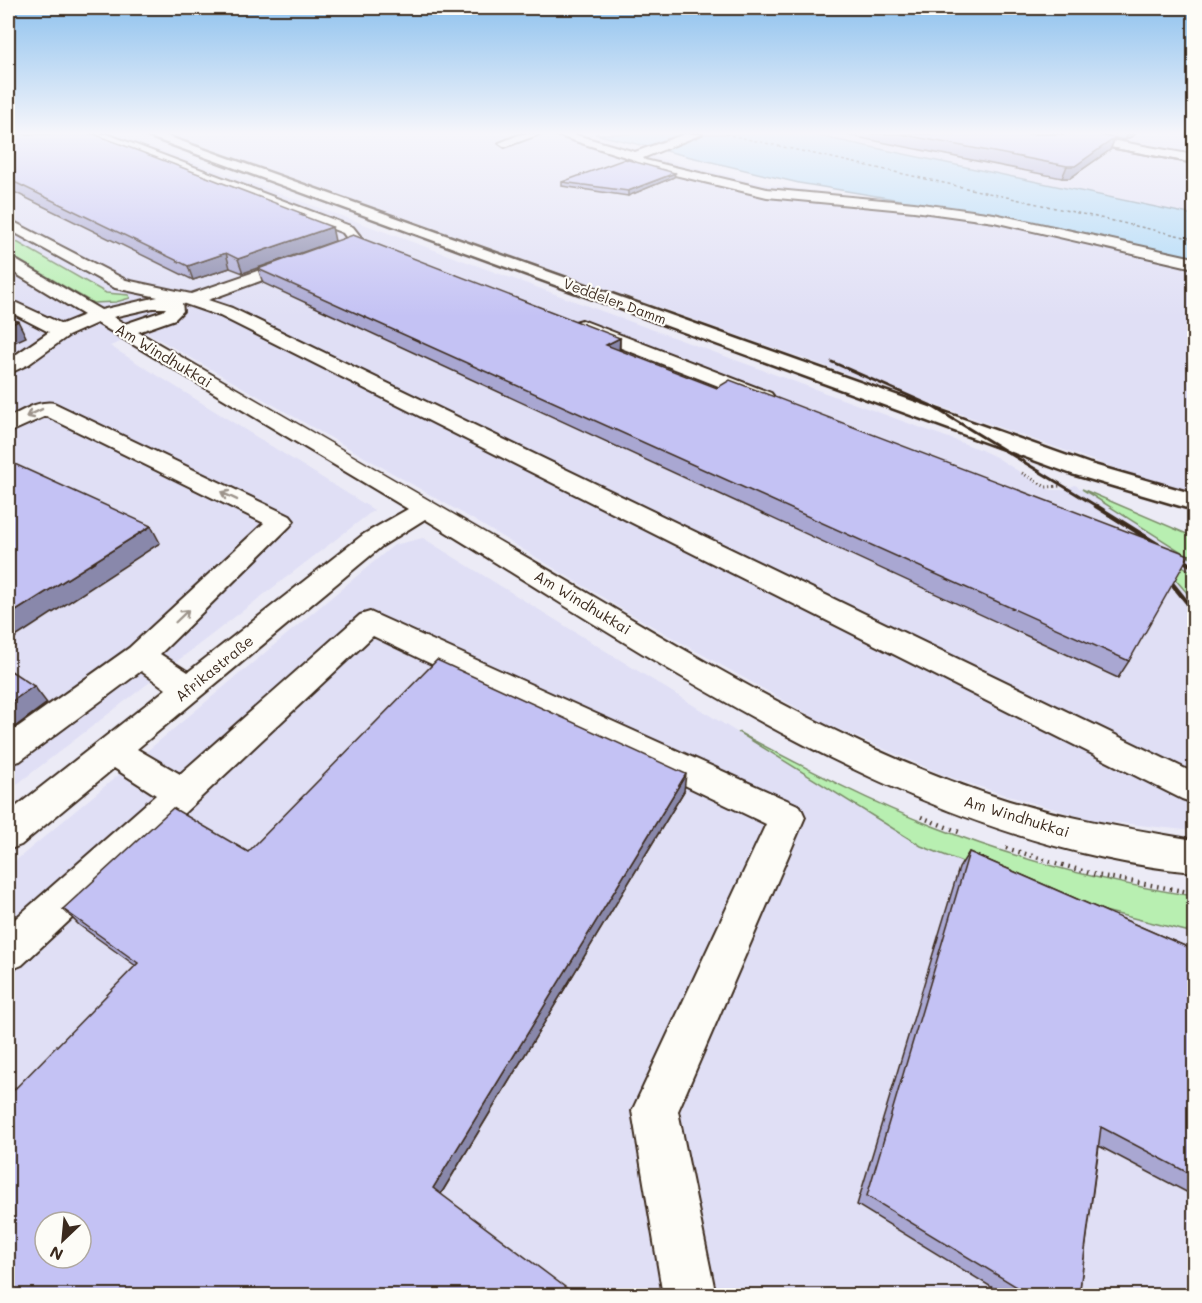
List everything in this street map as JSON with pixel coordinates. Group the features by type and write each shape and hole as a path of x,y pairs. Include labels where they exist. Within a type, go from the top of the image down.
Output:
{"main road":[{"name":"Veddeler Damm","path":"317,195 1081,469 1194,502"},
{"name":"Veddeler Damm","path":"1081,469 1157,508 1194,523"}],"street":[{"path":"256,195 348,230 356,241"},
{"path":"787,195 914,207 994,218 1194,263"},
{"path":"8,223 121,284 237,317 1194,789"},
{"path":"334,249 356,241 379,247"},
{"path":"8,368 62,331 100,317 146,302 183,300 312,257"},
{"name":"Am Windhukkai","path":"8,262 740,695 797,726 951,795 1017,818 1090,838 1194,856"},
{"path":"123,331 169,315 183,300"},
{"path":"8,304 62,331"},
{"path":"569,321 781,404"},
{"path":"8,426 46,408 281,521 140,656 8,751"},
{"name":"Afrikastraße","path":"8,834 373,540 425,508"},
{"path":"8,951 370,622 787,817 655,1111 690,1296"},
{"path":"140,656 189,688"},
{"path":"112,750 182,793"}],"shaded area":[{"path":"8,195 283,195 979,449 1051,490 1063,490 1075,485 1194,560 1194,574 1138,536 1194,603 1194,831 1093,820 946,776 822,722 620,608 469,517 146,332 110,346 374,510 8,791"},
{"path":"340,195 841,195 870,199 884,198 1051,226 1194,259 1194,496"},
{"path":"1098,195 1194,195 1194,215"},
{"path":"423,538 921,846 1060,900 1194,933 1194,1295 8,1296 8,867 394,545"}],"green space":[{"path":"8,237 106,293 129,295 130,298 116,302 93,303 8,254"},
{"path":"1082,489 1194,537 1194,560"},
{"path":"1135,533 1194,574 1194,603 1188,594"},
{"path":"738,732 860,794 910,817 967,839 1063,869 1194,896 1194,933 1060,900 921,846"}],"water":[{"path":"869,195 1098,195 1194,215 1194,258 1055,226"}],"building":[{"path":"41,195 254,195 332,227 238,259 226,253 188,266"},
{"path":"353,235 620,338 606,345 717,388 730,380 1189,555 1129,661 258,269"},
{"path":"8,318 18,321 8,326"},
{"path":"8,461 151,526 8,616"},
{"path":"437,660 686,774 433,1188 577,1296 8,1296 8,1096 138,963 63,909 173,808 248,852"},
{"path":"8,669 34,686 8,704"},
{"path":"969,852 1194,950 1194,1176 1101,1127 1079,1296 1032,1296 867,1196"}],"ferry route":[{"path":"997,195 1194,239"}],"railway":[{"path":"832,362 930,405 1098,507"},
{"path":"1096,506 1194,567"},
{"path":"1162,571 1194,611"}]}
